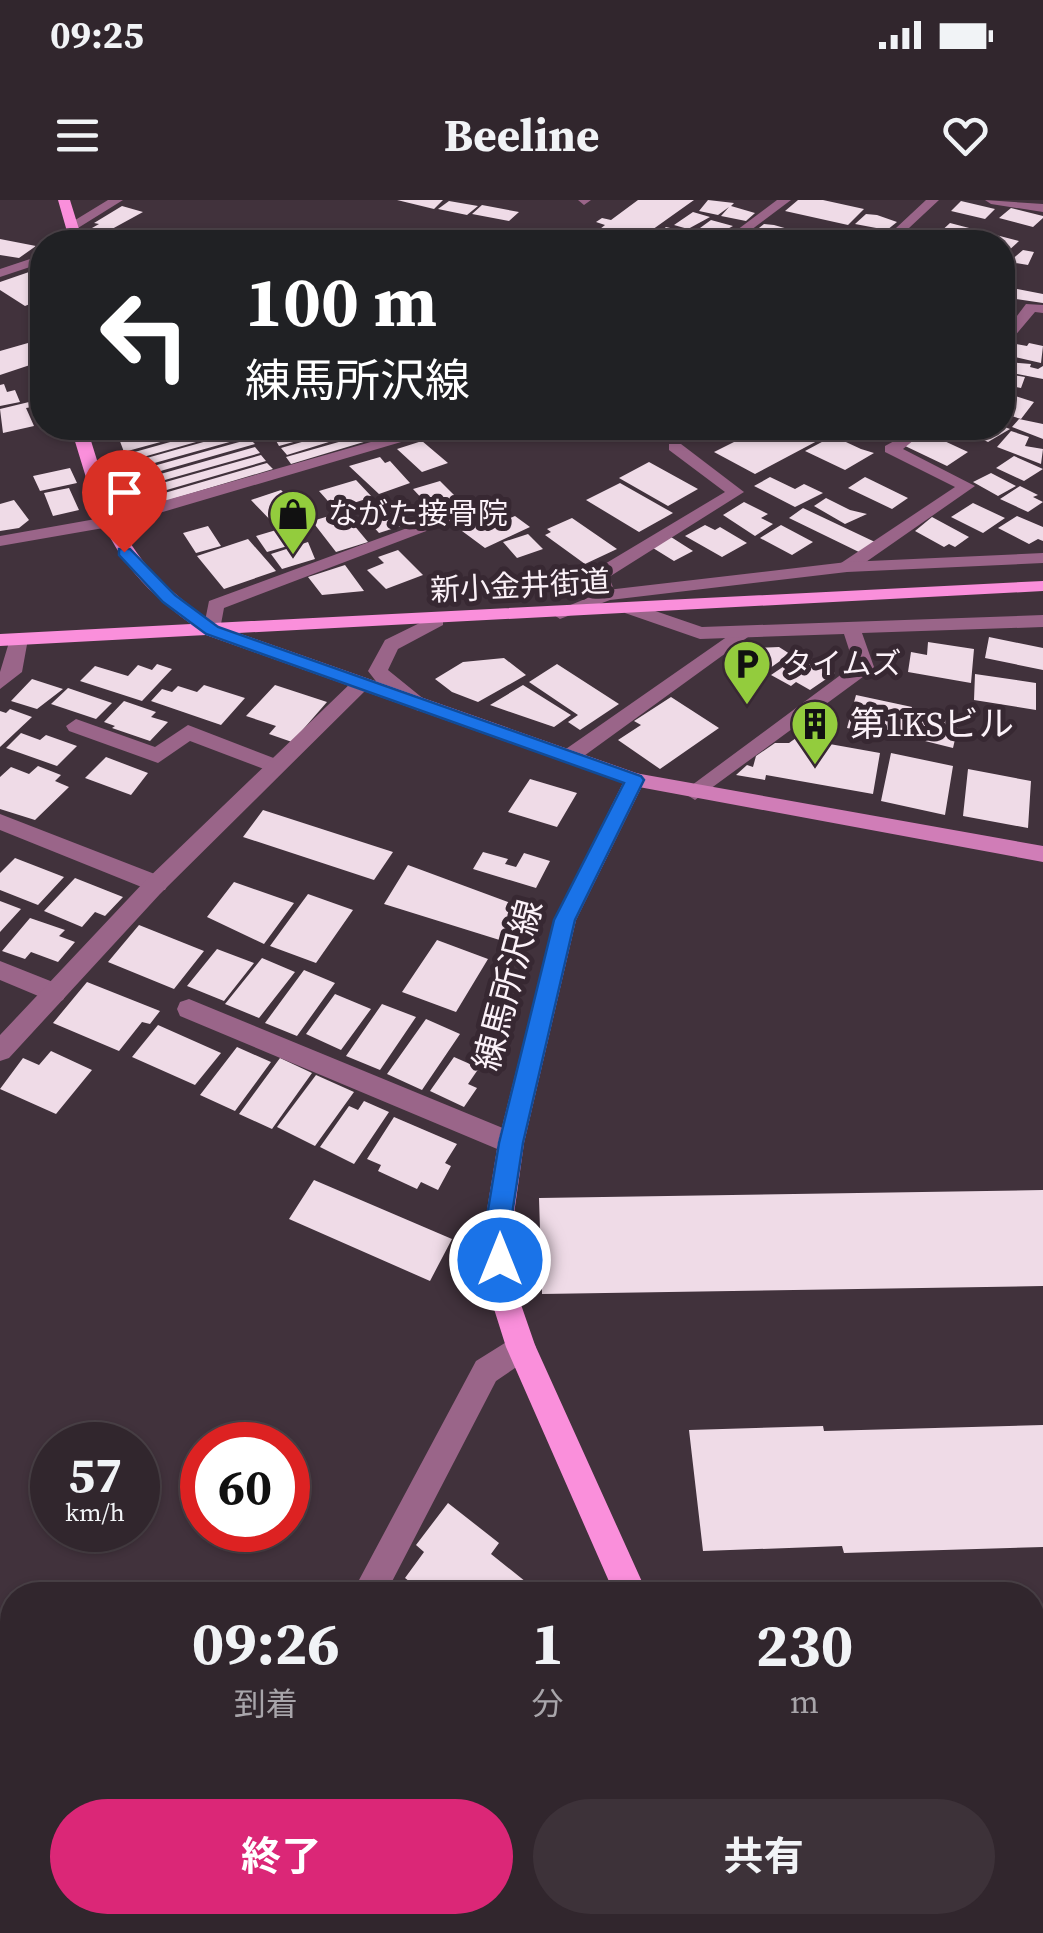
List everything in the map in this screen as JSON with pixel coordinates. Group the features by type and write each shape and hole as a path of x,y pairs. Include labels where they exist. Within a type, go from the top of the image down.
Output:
{"main road":[{"path":"64,200 74,230"},
{"path":"83,440 109,522 142,575 212,631 635,780"},
{"name":"新小金井街道","path":"10,640 436,621 1043,586"},
{"name":"練馬所沢線","path":"626,1582 521,1347 502,1293 498,1228 511,1143 565,920 635,780"}],"street":[{"path":"73,225 118,200"},
{"path":"743,230 785,200"},
{"path":"900,230 933,200"},
{"path":"991,200 1043,208"},
{"path":"0,273 30,263"},
{"path":"1015,327 1032,308 1043,309"},
{"path":"0,542 109,522 391,440"},
{"path":"848,567 967,486 891,449 905,440"},
{"path":"607,595 599,575 736,492 676,447"},
{"path":"212,631 215,605 492,503"},
{"path":"560,613 607,595 848,567 1043,558"},
{"path":"632,610 700,632 741,633 1043,620"},
{"path":"418,706 389,686 378,671 380,656 390,643 436,621"},
{"path":"694,793 864,668 852,630"},
{"path":"570,756 741,633"},
{"path":"0,682 12,672 10,640"},
{"path":"0,1052 157,884 360,685"},
{"path":"76,726 158,756 188,732 277,766"},
{"path":"635,780 1043,854"},
{"path":"0,822 157,884"},
{"path":"0,970 54,993"},
{"path":"188,1009 511,1143"},
{"path":"375,1582 486,1370 521,1347"}],"building":[{"path":"397,200 443,200 434,209"},
{"path":"638,200 694,200 652,230 599,230 605,225 596,222 602,218 611,220"},
{"path":"708,200 734,203 731,206 755,213 746,221 721,216 729,207 718,215 699,211"},
{"path":"798,200 823,200 864,209 848,225 785,211"},
{"path":"449,201 478,206 467,215 438,209"},
{"path":"961,201 995,209 985,219 951,211"},
{"path":"482,205 519,212 509,221 472,214"},
{"path":"122,206 143,212 110,230 96,230 92,228 99,224 94,223"},
{"path":"1011,208 1043,218 1033,227 999,218"},
{"path":"693,212 710,217 688,229 674,225"},
{"path":"866,214 897,222 887,230 855,224"},
{"path":"711,220 733,226 726,230 700,228"},
{"path":"950,223 977,230 942,230"},
{"path":"764,224 792,230 756,230"},
{"path":"0,239 30,245 30,250 19,258 0,255"},
{"path":"1023,250 1034,252 1028,265 1015,263 1015,257"},
{"path":"30,273 30,304 25,306 0,290 0,282"},
{"path":"1015,289 1043,294 1043,303 1015,299"},
{"path":"30,342 30,365 0,375 0,351"},
{"path":"1016,344 1043,346 1041,363 1015,357"},
{"path":"1015,363 1038,369 1043,366 1043,379 1015,374"},
{"path":"1015,375 1025,377 1021,388 1015,387"},
{"path":"4,384 7,392 15,390 20,402 0,406 0,385"},
{"path":"1015,395 1034,402 1021,419 1015,417"},
{"path":"29,402 30,407 26,408 30,427 3,433 0,409"},
{"path":"1019,419 1043,424 1043,439 1015,428"},
{"path":"1015,432 1029,437 1025,446 1043,449 1041,464 997,447 1003,440 1015,440"},
{"path":"120,440 168,440 124,452"},
{"path":"177,440 203,440 129,461 124,455"},
{"path":"211,440 237,440 133,469 129,463"},
{"path":"246,440 255,444 136,478 132,472"},
{"path":"276,440 301,440 279,446"},
{"path":"309,440 335,440 287,455 281,448"},
{"path":"346,440 370,440 291,464 286,457"},
{"path":"738,440 819,440 755,474 714,452"},
{"path":"826,440 842,440 874,453 845,470 805,451"},
{"path":"911,440 942,440 968,452 947,466 903,445"},
{"path":"422,441 448,463 422,472 397,449"},
{"path":"255,447 260,453 140,487 136,481"},
{"path":"261,455 266,461 146,496 141,489"},
{"path":"1014,456 1043,469 1024,481 996,468"},
{"path":"380,457 385,463 390,461 410,483 379,494 349,466"},
{"path":"649,462 698,489 668,506 619,478"},
{"path":"267,463 273,469 149,506 144,499"},
{"path":"70,468 77,483 40,491 33,476"},
{"path":"991,473 1016,486 998,496 973,482"},
{"path":"770,477 795,489 804,484 823,493 795,507 754,486"},
{"path":"865,477 908,498 892,509 848,488"},
{"path":"356,480 372,497 335,509 319,491"},
{"path":"440,481 467,508 439,517 413,489"},
{"path":"620,483 673,513 639,532 586,500"},
{"path":"1020,486 1043,502 1028,512 1000,499"},
{"path":"69,488 79,510 53,516 44,493"},
{"path":"281,490 305,515 275,525 251,500"},
{"path":"388,497 410,523 379,533 356,507"},
{"path":"826,498 867,514 845,524 814,506"},
{"path":"14,500 29,520 19,528 0,531 0,504"},
{"path":"744,502 768,514 761,518 773,524 755,536 723,515"},
{"path":"973,503 1005,518 983,533 951,517"},
{"path":"803,508 875,542 861,553 789,518"},
{"path":"491,510 506,520 515,516 530,527 485,548 462,531 468,529 461,524"},
{"path":"343,512 368,542 336,552 312,521"},
{"path":"1017,516 1043,527 1043,541 1038,539 1029,544 998,528"},
{"path":"932,517 969,537 955,547 944,547 915,531"},
{"path":"572,518 617,549 585,564 545,535 551,532 547,529"},
{"path":"293,525 305,541 267,552 256,536"},
{"path":"705,525 715,530 720,527 747,543 722,557 685,536"},
{"path":"781,525 813,542 792,555 760,538"},
{"path":"208,526 221,546 196,553 183,533"},
{"path":"528,534 543,549 517,558 503,542"},
{"path":"671,537 693,551 674,561 653,548"},
{"path":"248,539 276,571 224,589 197,556"},
{"name":"ながた接骨院","path":"308,542 315,559 282,569 271,554"},
{"path":"398,550 423,575 386,589 367,570 384,563 378,557"},
{"path":"345,565 364,591 322,595 308,577"},
{"path":"989,637 1043,648 1043,670 985,658"},
{"path":"928,642 974,649 971,683 908,672 911,652 927,655"},
{"path":"779,647 790,654 756,678 728,661 752,648"},
{"path":"802,654 835,673 810,690 796,682 791,686 771,675"},
{"path":"504,658 526,675 478,702 452,692 435,679 463,662"},
{"path":"157,664 172,669 142,701 80,681 95,666 128,676 138,665 152,670"},
{"path":"557,664 619,704 580,730 568,722 578,715 529,682"},
{"path":"975,674 1036,683 1036,710 974,700"},
{"path":"32,679 63,689 37,709 11,701"},
{"path":"204,685 245,698 221,725 151,701 162,689 172,692 178,686 197,692"},
{"path":"275,685 327,702 292,742 269,734 276,726 246,716"},
{"path":"523,685 571,715 554,727 490,705"},
{"path":"68,688 112,703 96,719 51,704"},
{"path":"856,695 912,707 904,740 847,728"},
{"path":"671,697 719,728 660,769 618,740 641,725 634,721"},
{"path":"124,701 156,712 151,717 168,722 150,741 112,728 115,726 104,722"},
{"path":"10,709 32,717 0,747 0,711 6,713"},
{"path":"920,710 960,718 953,748 913,738"},
{"path":"21,733 40,740 46,735 77,746 57,766 6,748"},
{"name":"第1KSビル","path":"796,738 880,753 873,794 766,775 765,780 736,775 747,765 753,767 756,756 775,743 789,743"},
{"path":"891,753 953,766 945,815 881,801"},
{"path":"106,757 148,773 131,795 85,778"},
{"path":"38,766 61,775 55,781 69,787 35,820 0,809 0,777 11,767 29,774"},
{"path":"968,769 1031,781 1028,828 963,816"},
{"path":"530,779 577,793 557,827 508,812"},
{"path":"263,810 393,852 374,880 243,837"},
{"path":"483,852 508,859 505,864 516,867 524,853 550,861 536,888 473,869"},
{"path":"15,858 64,877 38,905 0,890 0,873"},
{"path":"408,865 524,908 506,942 384,904"},
{"path":"75,878 123,897 105,916 95,912 82,927 44,911"},
{"path":"234,882 294,903 264,944 207,917"},
{"path":"308,894 353,910 316,963 270,946"},
{"path":"0,901 21,909 0,932"},
{"path":"30,918 65,930 59,936 75,942 58,962 31,952 25,959 2,951"},
{"path":"139,925 204,951 174,989 108,962"},
{"path":"437,940 488,959 456,1012 402,992"},
{"path":"217,949 254,963 224,1001 187,986"},
{"path":"262,958 295,972 259,1018 225,1004"},
{"path":"304,970 335,983 297,1036 265,1023"},
{"path":"87,982 160,1011 150,1024 142,1022 119,1051 53,1023"},
{"path":"335,994 371,1009 341,1050 306,1034"},
{"path":"382,1004 416,1017 380,1070 346,1056"},
{"path":"426,1019 460,1034 422,1090 387,1074"},
{"path":"158,1025 221,1053 195,1085 132,1057"},
{"path":"237,1047 271,1062 235,1111 200,1095"},
{"path":"51,1051 92,1070 56,1114 0,1089 23,1058 39,1065"},
{"path":"454,1057 479,1068 468,1084 477,1088 464,1107 430,1091"},
{"path":"280,1058 312,1073 272,1129 239,1114"},
{"path":"316,1075 354,1092 315,1146 277,1127"},
{"path":"364,1101 389,1112 354,1164 320,1147 349,1106 358,1110"},
{"path":"394,1117 457,1144 445,1163 451,1166 438,1190 421,1182 417,1189 378,1171 381,1165 367,1159"},
{"path":"314,1180 452,1239 430,1281 289,1219"},
{"path":"1043,1190 1043,1286 542,1294 539,1198"},
{"path":"1043,1425 1043,1547 844,1553 842,1546 703,1551 689,1430"},
{"path":"448,1503 499,1543 491,1554 526,1582 410,1582 405,1578 424,1552 416,1545"}],"place":[{"name":"ながた接骨院","path":"293,556"},
{"name":"タイムズ","path":"747,706"},
{"name":"第1KSビル","path":"815,766"}],"route":[{"path":"124,552 142,575 212,631 635,780 565,920 511,1143 498,1228 500,1260"}]}
